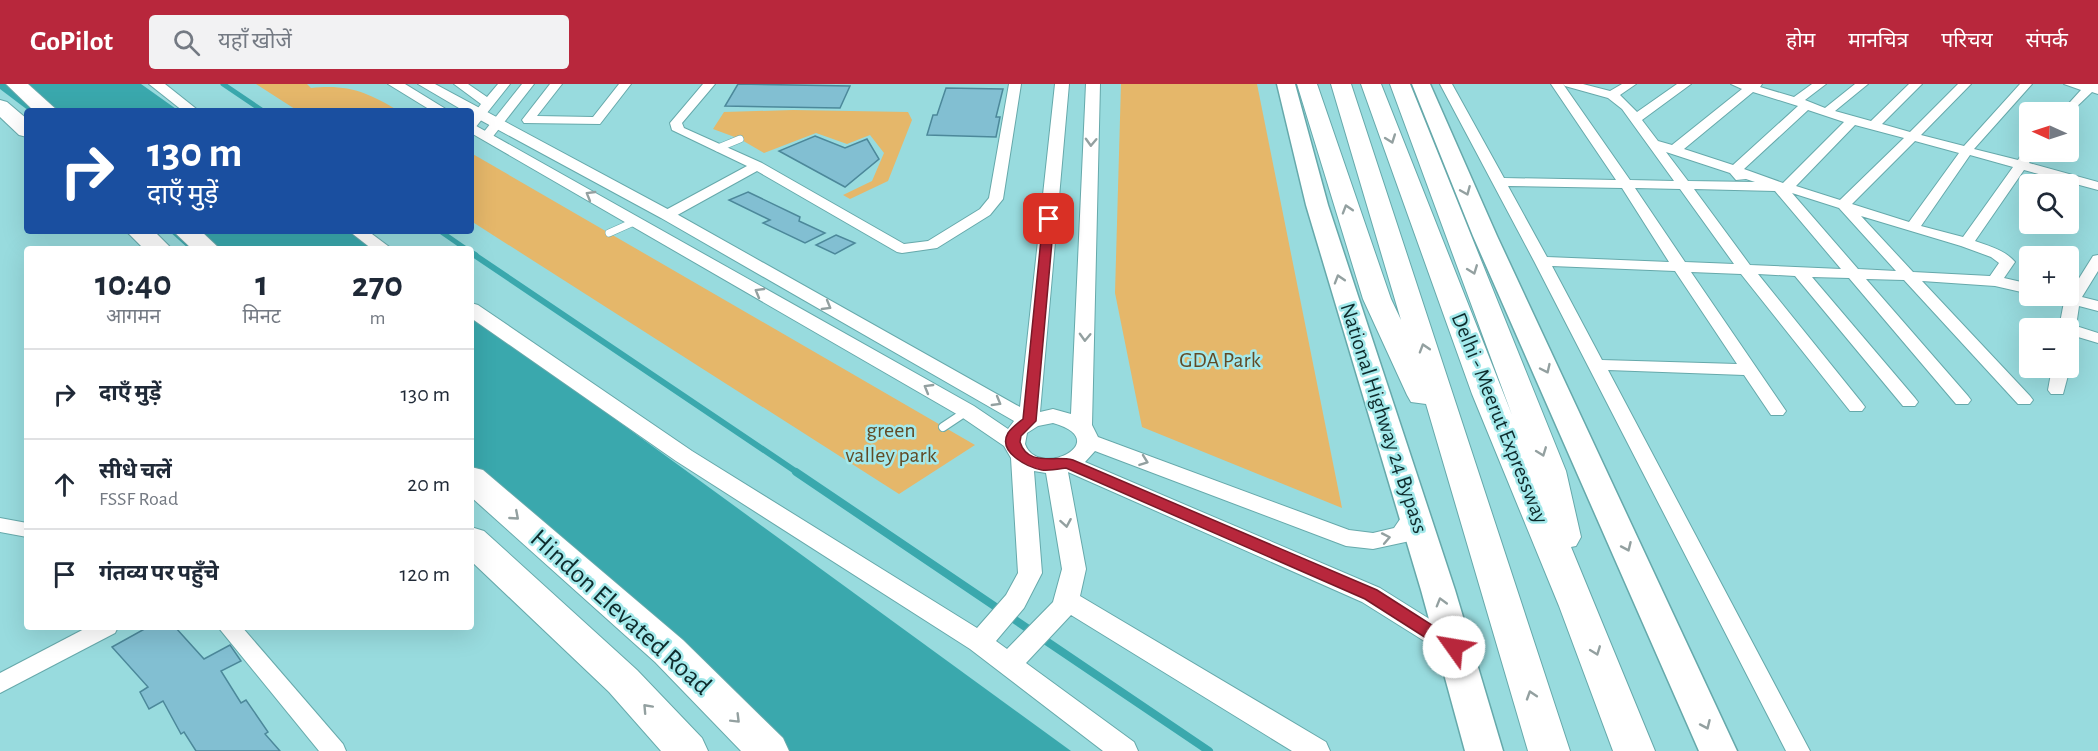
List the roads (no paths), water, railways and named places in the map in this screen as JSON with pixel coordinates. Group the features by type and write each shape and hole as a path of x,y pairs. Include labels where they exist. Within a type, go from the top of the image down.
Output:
{"highway":[{"path":"16,84 44,108"},
{"name":"National Highway 24 Bypass","path":"1287,84 1311,138 1325,232 1415,515 1483,745"},
{"path":"1307,84 1311,138 1377,299 1468,494"},
{"name":"Delhi - Meerut Expressway","path":"1341,84 1549,751"},
{"name":"Delhi - Meerut Expressway","path":"1371,84 1487,394 1578,606 1634,751"},
{"path":"1400,84 1432,137 1718,751"},
{"path":"1421,84 1432,137 1549,471 1578,606"},
{"path":"0,106 24,127"},
{"path":"142,234 156,246"},
{"path":"190,234 204,246"},
{"name":"Hindon Elevated Road","path":"474,481 669,651 768,751"},
{"name":"Hindon Elevated Road","path":"474,543 623,681 687,751"}],"street":[{"path":"156,84 188,108"},
{"path":"395,84 437,108"},
{"path":"425,84 464,108"},
{"path":"460,84 473,108"},
{"path":"504,84 478,117 492,130 636,221 967,411 1018,450 1043,465 1062,464 1085,452 1093,84"},
{"path":"492,130 528,84"},
{"path":"556,84 528,120 590,122 599,117 625,84"},
{"path":"709,84 675,127 757,166 902,249 932,245 985,212 996,199 1015,84"},
{"path":"1029,421 1062,84"},
{"path":"1446,84 1542,261 1798,751"},
{"path":"1557,84 1628,184 1679,268 1777,411"},
{"path":"1571,84 1612,95 1626,106 1746,270 1856,406"},
{"path":"1612,95 1630,84"},
{"path":"1635,118 1685,84"},
{"path":"1737,84 1754,86 1827,113 1873,126 2098,186"},
{"path":"1735,170 1820,84"},
{"path":"1827,113 1862,84"},
{"path":"1873,126 1916,84"},
{"path":"1843,205 1965,84"},
{"path":"1912,228 1977,136 2026,84"},
{"path":"2070,84 2094,88"},
{"path":"1676,149 1754,86"},
{"path":"2078,102 2094,88"},
{"path":"518,96 545,96"},
{"path":"1499,182 1783,187 1853,120"},
{"path":"492,130 667,215 1029,421"},
{"path":"1655,144 1996,254 2007,262 1995,281"},
{"path":"1966,243 2024,162"},
{"path":"667,215 757,166"},
{"path":"1735,170 1750,188"},
{"path":"1783,187 1853,274 1962,400"},
{"path":"1843,205 2024,400"},
{"path":"361,234 379,246"},
{"path":"2079,282 2098,259"},
{"path":"1542,261 1910,276 1995,281 2019,286"},
{"path":"1801,273 1909,402"},
{"path":"2079,301 2098,306"},
{"path":"474,311 684,456 1017,655 1124,751"},
{"path":"2079,332 2098,338"},
{"path":"1596,365 1749,370"},
{"path":"2057,390 2059,378"},
{"path":"986,635 1025,588 1030,573 1018,450 1014,434 1029,421 1053,416 1065,418 1085,434 1346,538 1373,540 1402,535 1415,515"},
{"path":"1017,655 1065,605 1074,569 1062,464"},
{"path":"1062,464 1371,595 1454,647"},
{"path":"0,525 24,529"},
{"path":"1065,605 1316,751"},
{"path":"6,677 101,630"},
{"path":"232,630 334,751"}],"lane":[{"path":"718,148 740,139"},
{"path":"609,233 636,221"},
{"path":"943,427 967,411"}],"water":[{"path":"0,84 141,84 175,108 25,108 0,89"},
{"path":"172,234 356,234 373,246 186,246"},
{"path":"474,316 1071,751 766,751 474,499"}],"waterway":[{"path":"223,84 259,108"},
{"path":"444,234 462,246"},
{"path":"474,255 798,473"},
{"path":"796,472 1209,751"}],"park label":[{"name":"GDA Park","path":"1220,360"},
{"name":"green valley park","path":"891,442"}]}
